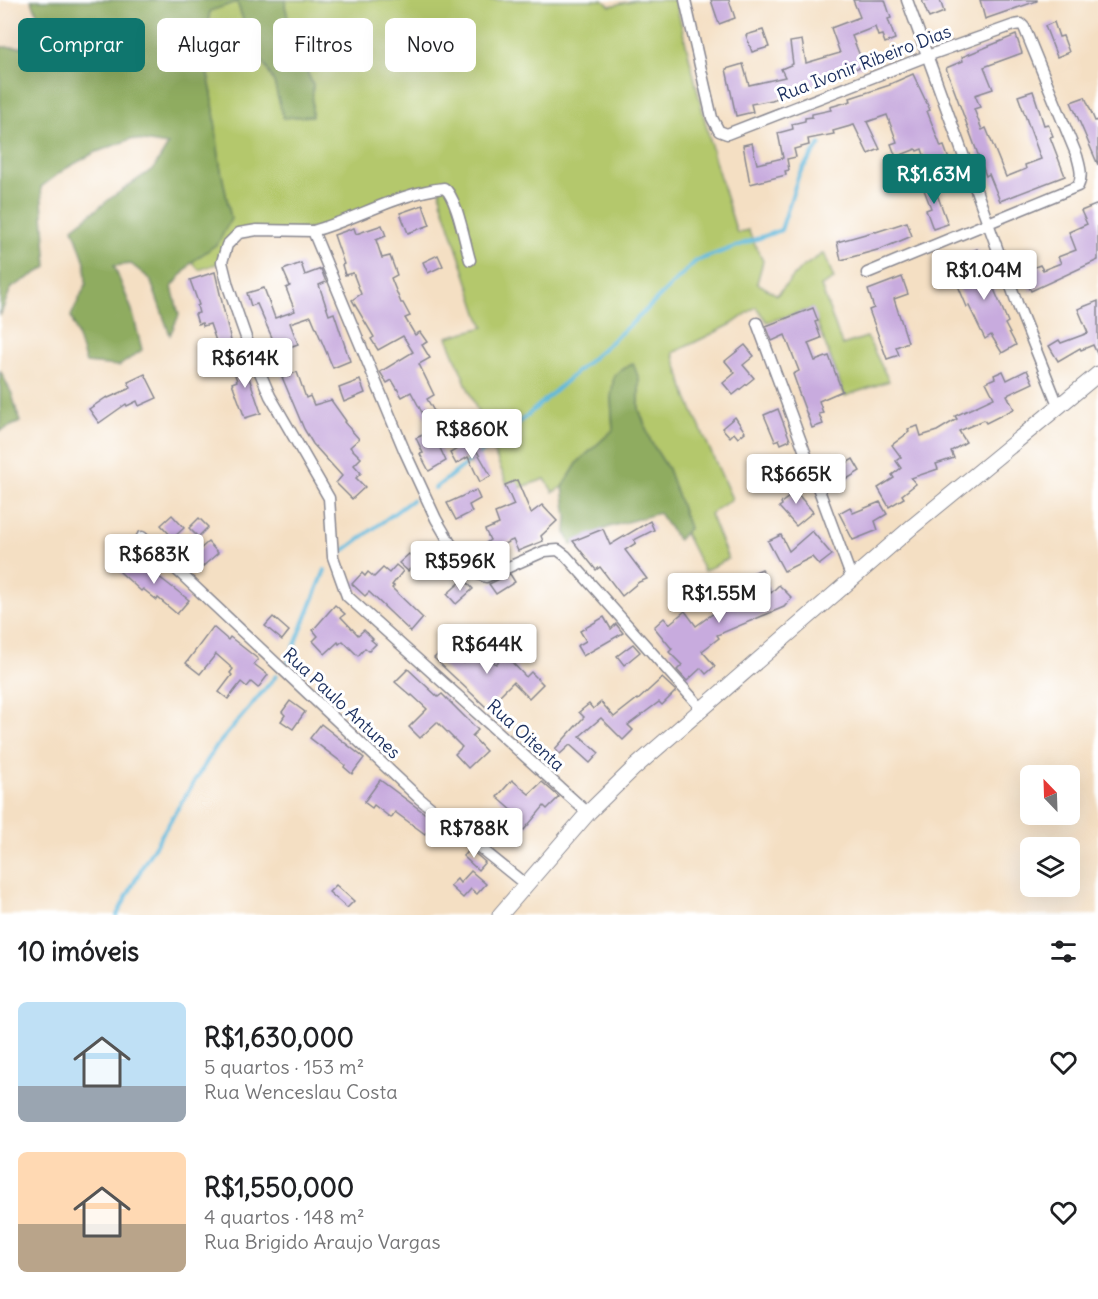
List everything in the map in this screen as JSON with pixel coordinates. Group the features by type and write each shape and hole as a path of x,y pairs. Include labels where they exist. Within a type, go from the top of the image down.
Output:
{"main road":[{"path":"500,915 588,813 634,768 852,579 1098,374"}],"street":[{"name":"Rua Ivonir Ribeiro Dias","path":"685,0 715,126 719,131 727,134 927,56 1021,24 1077,156 1081,180 1078,186 989,224"},
{"path":"907,0 1017,303 1058,405"},
{"path":"470,260 450,193 444,188 409,196 332,226 313,231 405,452 436,519 450,543 478,574 486,577 545,551 558,550 566,556 702,709"},
{"path":"867,273 989,224"},
{"name":"Rua Oitenta","path":"313,231 257,230 239,233 227,245 222,262 250,349 270,396 329,498 333,557 347,596 588,813"},
{"path":"757,323 852,579"},
{"name":"Rua Paulo Antunes","path":"142,537 420,799 526,885"}],"green space":[{"path":"31,0 286,0 288,18 273,18 273,72 307,72 313,85 312,116 283,118 274,82 261,58 261,18 242,18 237,2 210,11 209,18 157,18 157,72 207,72 220,165 231,219 218,243 192,262 172,287 179,315 170,335 150,279 131,264 114,266 132,310 142,350 119,366 86,363 71,316 86,284 85,262 73,228 154,168 168,145 131,139 94,153 65,169 41,187 47,267 11,288 0,316 0,47 18,47 18,72 145,72 145,18 40,18"},
{"path":"286,0 603,0 610,6 635,0 675,0 715,161 737,233 748,230 763,261 757,283 777,295 801,268 824,253 834,279 821,286 842,345 867,337 889,381 845,396 812,309 767,322 756,307 732,324 673,353 687,398 732,499 710,514 728,559 704,571 685,533 689,528 668,469 651,442 639,409 639,379 611,398 613,430 578,462 563,487 553,492 545,479 510,491 447,337 484,327 441,200 440,185 313,229 239,233 222,262 199,270 192,262 218,243 230,214 220,165 207,72 261,72 261,58 274,82 284,118 313,85 307,72 373,72 373,18 288,18"},
{"path":"237,2 242,18 209,18 210,10"},
{"path":"633,363 639,379 639,409 651,442 668,469 689,528 678,540 659,513 609,527 571,545 566,533 567,517 563,487 578,462 613,430 611,398 614,375"},
{"path":"0,370 12,394 20,422 0,431"}],"building":[{"path":"711,0 729,0 735,18 719,24"},
{"path":"853,0 885,0 891,18 888,19 895,39 885,43 882,35 878,36 875,27 852,36 864,66 822,79 823,81 772,100 751,104 753,112 736,116 726,69 743,64 749,85 785,77 781,69 793,64 790,42 802,40 806,63 840,53 831,28 860,17"},
{"path":"922,0 940,0 944,12 929,18"},
{"path":"980,0 1037,0 1037,1 985,19"},
{"path":"1054,22 1059,37 1063,36 1069,52 1057,57 1045,26"},
{"path":"763,30 769,47 752,52 746,35"},
{"path":"1016,35 1022,53 984,67 993,89 975,95 980,107 974,109 982,130 986,128 1006,177 1026,169 1025,165 1041,159 1018,96 1033,91 1044,125 1048,124 1053,136 1050,137 1065,176 1000,201 989,174 986,176 946,68 963,61 962,57"},
{"path":"913,74 930,110 927,111 941,147 944,146 951,165 930,173 922,149 896,157 891,144 897,142 887,115 867,122 880,149 868,154 854,125 833,131 834,134 808,139 809,145 794,149 796,157 787,159 789,170 785,171 786,175 750,184 743,145 752,143 757,164 783,158 778,133 793,129 792,124 805,121 805,118 812,117 812,114 831,110 830,107 851,101 850,98 890,85"},
{"path":"1085,97 1095,121 1098,120 1098,165 1071,102"},
{"path":"931,178 948,224 933,229 926,210 931,208 921,182"},
{"path":"1098,204 1098,260 1031,291 1023,272 1040,265 1043,270 1061,263 1058,257 1076,250 1069,232 1087,224 1081,211"},
{"path":"423,205 430,225 408,233 400,213"},
{"path":"907,222 912,236 881,249 841,260 837,242"},
{"path":"382,225 386,236 376,240 382,258 390,256 397,275 391,278 401,303 410,316 405,318 415,335 420,332 427,342 422,345 430,358 419,364 434,395 427,399 435,413 425,418 411,392 402,397 392,380 387,383 380,372 413,352 403,336 378,350 371,339 374,337 352,300 361,294 353,273 345,275 342,265 344,264 334,235 354,228 356,234"},
{"path":"977,249 985,270 989,269 994,281 991,282 1008,322 1005,324 1016,345 1002,353 991,335 985,339 969,306 967,307 954,276 969,270 964,255"},
{"path":"438,255 443,266 428,273 423,262"},
{"path":"301,263 305,275 321,269 326,282 319,285 329,315 334,313 350,361 333,368 311,316 290,323 298,344 278,351 257,304 251,306 247,293 264,288 275,318 295,311 286,288 290,286 283,270"},
{"path":"215,272 234,354 215,358 212,345 217,344 210,324 203,326 202,323 198,324 195,314 199,313 197,306 199,305 190,280"},
{"path":"902,277 908,294 894,299 908,342 896,347 899,355 887,359 869,310 874,308 868,290"},
{"path":"1098,301 1098,356 1093,345 1081,350 1080,348 1058,361 1049,346 1059,340 1061,343 1088,333 1078,309"},
{"path":"813,308 821,338 808,343 815,361 829,356 842,391 819,401 823,413 819,414 823,424 812,428 793,374 799,371 785,335 772,341 766,326"},
{"path":"745,345 754,356 743,365 754,378 733,395 723,383 735,373 725,361"},
{"path":"246,358 250,371 247,372 261,413 245,418 232,383 237,381 231,362"},
{"path":"1027,370 1033,383 1007,395 1014,409 986,423 984,420 959,431 966,442 951,451 954,458 936,464 938,469 911,478 916,484 902,495 904,498 889,507 878,488 894,478 892,475 901,468 896,461 901,457 892,445 909,432 908,429 918,426 921,436 937,431 957,419 955,416 994,398 986,382 995,378 994,375 1003,371 1007,380"},
{"path":"297,372 306,398 310,396 314,405 331,400 346,421 344,422 359,439 350,447 361,458 354,465 361,473 356,478 365,487 352,499 336,483 342,476 313,444 304,429 282,377"},
{"path":"145,374 157,398 139,406 137,401 127,406 126,404 99,423 89,409 107,397 131,388 128,382"},
{"path":"360,380 365,393 344,402 339,388"},
{"path":"778,409 790,440 781,444 779,439 775,441 764,415"},
{"path":"735,417 745,432 738,438 734,433 730,437 722,428"},
{"path":"432,431 446,461 429,471 420,454 423,453 416,438"},
{"path":"471,441 491,476 480,482 468,457 456,464 450,453"},
{"path":"853,459 860,471 842,482 835,470"},
{"path":"798,460 803,473 789,479 784,466"},
{"path":"799,479 804,489 796,492 813,512 796,526 779,507 793,494 788,484"},
{"path":"517,480 531,513 542,505 557,521 541,536 543,541 518,551 513,540 485,552 494,565 486,569 470,554 490,540 485,530 499,524 495,513 514,505 505,485"},
{"path":"476,490 480,499 469,505 472,512 456,520 447,503"},
{"path":"880,502 887,514 875,521 878,530 853,540 839,513 850,507 853,513"},
{"path":"172,515 184,528 173,538 161,525"},
{"path":"199,518 208,527 198,537 189,528"},
{"path":"650,521 654,530 634,540 636,543 625,550 647,579 639,582 622,596 600,567 596,570 573,541 603,529 610,545"},
{"path":"812,531 832,555 819,565 812,557 784,571 768,541 781,535 789,551"},
{"path":"208,542 218,553 201,568 191,557"},
{"path":"409,554 417,562 408,571 399,563"},
{"path":"133,557 189,600 177,614 158,598 157,600 143,589 141,591 120,572"},
{"path":"396,565 403,571 392,588 423,618 411,632 369,592 365,596 352,584 362,573 365,576 368,572 374,577 383,568 389,573"},
{"path":"762,569 771,593 779,585 792,598 784,607 717,635 719,638 702,651 715,666 706,674 701,668 687,681 677,670 682,665 669,652 672,649 654,627 664,618 669,624 685,611 696,626 725,605 733,602 732,599 742,591 754,586 750,574"},
{"path":"510,574 515,582 496,594 489,584"},
{"path":"464,579 473,589 456,604 447,594"},
{"path":"702,580 709,599 693,604 688,591 695,589 693,583"},
{"path":"335,605 345,614 341,617 358,635 364,630 373,639 371,640 376,644 369,651 365,648 358,656 343,641 339,644 338,642 325,654 313,641 318,636 313,630"},
{"path":"273,617 289,631 282,640 265,626"},
{"path":"604,617 611,629 616,624 623,633 583,656 577,646 586,641 580,631"},
{"path":"213,627 228,640 230,637 258,659 254,664 268,675 258,688 251,682 247,687 241,682 228,699 219,692 232,675 230,673 233,669 216,654 200,674 186,663"},
{"path":"633,644 640,652 624,665 617,656"},
{"path":"447,646 464,663 479,649 496,664 505,655 526,677 531,672 543,684 529,698 513,682 487,708 434,658"},
{"path":"408,669 438,697 442,694 478,730 472,736 486,751 468,768 455,754 462,747 437,722 420,738 409,727 427,709 395,682"},
{"path":"662,678 676,691 662,705 659,702 628,725 633,730 623,740 601,718 580,736 599,753 590,763 570,745 560,754 555,749 584,717 579,712 589,704 593,709 601,702 614,717 638,700"},
{"path":"290,701 305,712 293,729 281,721 285,715 282,712"},
{"path":"321,724 364,758 352,774 344,767 345,765 310,738"},
{"path":"380,780 435,821 425,834 395,812 391,818 374,805 372,808 364,802"},
{"path":"512,780 529,794 542,782 559,797 547,809 544,806 524,830 521,828 513,838 500,827 513,811 497,797"},
{"path":"470,849 485,862 478,870 463,856"},
{"path":"471,871 486,884 477,894 471,889 463,898 450,886 457,879 460,883"},
{"path":"336,885 354,901 347,908 329,892"}],"waterway":[{"path":"435,488 512,429 640,316 696,261 781,230 799,174 820,144"},
{"path":"342,552 412,500"},
{"path":"288,662 325,570"},
{"path":"117,915 145,862 215,748 276,676"}]}
